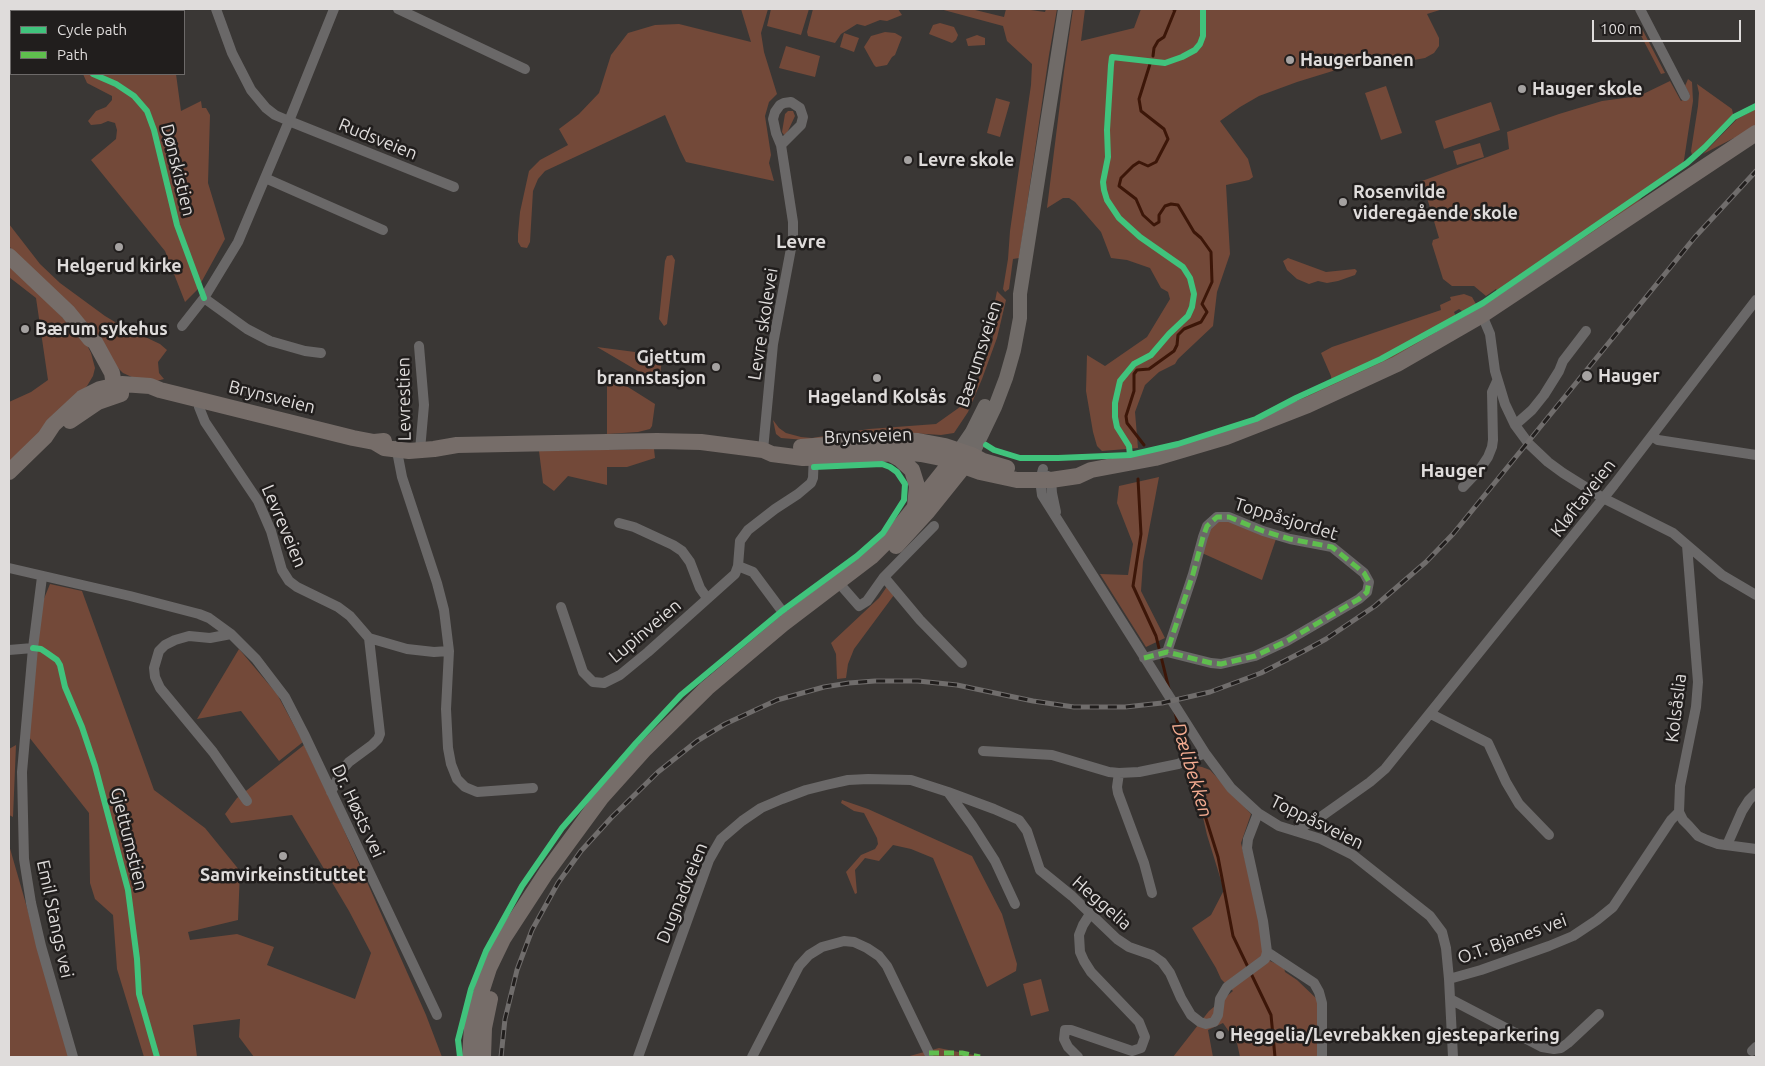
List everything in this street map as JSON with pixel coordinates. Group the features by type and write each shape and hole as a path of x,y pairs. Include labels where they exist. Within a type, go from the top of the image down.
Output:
{"main road":[{"name":"Bærumsveien","path":"841,586 869,573 928,512 961,459 995,382 1020,294 1065,9"},
{"name":"Brynsveien","path":"9,472 45,437 94,404 108,390 129,392 160,390 374,442 386,441 396,446 657,441 700,442 763,450 774,447 814,452 905,452 983,461 1008,468 1030,471 1044,476 1078,468 1091,470 1147,460 1188,450 1262,424 1354,386 1390,368 1482,315 1753,135"},
{"path":"9,256 68,312 94,342 112,373 108,390"},
{"name":"Brynsveien","path":"814,452 907,440 945,446 961,459"},
{"path":"889,453 900,459 912,470 917,486 915,506"},
{"name":"Bærumsveien","path":"470,1057 472,1026 483,985 502,939 582,822 621,775 688,705 765,641 788,628 841,586 892,536 915,506 961,459"},
{"name":"Bærumsveien","path":"483,1057 484,1028 490,998 514,923"}],"street":[{"name":"Rudsveien","path":"216,9 232,53 251,90 266,108 289,121 454,188"},
{"path":"182,326 204,298 238,242 334,9"},
{"path":"398,9 524,69"},
{"path":"1640,9 1685,96"},
{"name":"Levre skolevei","path":"763,450 773,344 793,238 793,222 781,144"},
{"path":"264,178 384,230"},
{"path":"204,298 247,329 270,341 305,351 321,353"},
{"name":"Kløftaveien","path":"1295,831 1322,816 1385,769 1603,498 1756,300"},
{"path":"1482,315 1490,334 1497,381 1505,404 1515,425 1540,454 1563,473 1603,498 1679,538 1722,575 1756,595"},
{"path":"1515,425 1532,410 1544,395 1563,361 1586,331"},
{"name":"Levrestien","path":"419,346 424,397 421,447"},
{"path":"1463,487 1488,458 1492,447 1492,392 1497,381"},
{"name":"Levreveien","path":"201,400 199,407 205,422 248,484 261,508 271,531 282,570 289,581 297,587 338,607 350,616 369,638"},
{"path":"1652,436 1658,440 1756,455"},
{"path":"396,446 402,477 437,582 447,626 449,651 446,710 448,748 451,764 457,779 465,787 477,792 534,788"},
{"path":"782,611 753,572 738,566 740,541 748,530 811,483 813,478 814,452"},
{"name":"Toppåsveien","path":"1044,476 1042,495 1205,753 1231,788 1258,812 1279,826 1321,839 1353,855 1430,916 1442,932 1446,948 1449,978 1453,1057"},
{"name":"Toppåsjordet","path":"1144,658 1167,652 1211,663 1235,661 1255,656 1288,641 1359,600 1367,592 1368,582 1364,572 1332,547 1290,539 1263,531 1229,517 1217,516 1207,526 1188,591 1167,652"},
{"name":"Lupinveien","path":"619,523 634,527 682,551 690,562 700,588 707,598"},
{"path":"841,586 859,606 867,601 884,577 934,526"},
{"name":"Kolsåslia","path":"1680,812 1680,786 1696,707 1698,682 1687,545"},
{"name":"Lupinveien","path":"561,607 584,672 593,682 604,683 620,675 648,652 734,574 738,566"},
{"name":"Dr. Høsts vei","path":"9,568 188,611 209,618 231,634 256,659 285,698 437,1015"},
{"name":"Emil Stangs vei","path":"42,577 33,648 22,772 24,858 41,946 73,1057"},
{"path":"884,577 920,620 962,663"},
{"path":"231,634 210,638 189,636 175,640 165,645 159,651 154,668 155,677 160,688 213,752 247,802"},
{"path":"331,792 342,770 349,762 372,745 380,734 369,638 402,648 434,652 449,651"},
{"path":"9,650 33,648"},
{"path":"1431,714 1488,743 1506,782 1519,804 1549,835"},
{"path":"983,751 1052,755 1118,773 1139,772 1178,764 1205,753"},
{"path":"1118,773 1116,787 1144,863 1152,893"},
{"name":"Dugnadveien","path":"638,1057 709,860 721,839 742,821 761,808 782,799 806,790 848,780 911,780 948,792"},
{"path":"948,792 995,861 1014,904"},
{"name":"Heggelia","path":"948,792 1019,820 1027,831 1040,870 1072,896 1117,939 1129,947 1152,954 1162,962 1170,973 1191,1015 1200,1022 1206,1024 1214,1022 1218,1016 1220,999 1227,987 1266,955"},
{"path":"1728,845 1742,811 1756,793"},
{"path":"1258,812 1247,848 1263,920 1266,955 1314,983 1319,992 1322,1002 1322,1057"},
{"path":"1680,812 1683,820 1698,836 1728,845 1756,849"},
{"name":"O.T. Bjanes vei","path":"1449,978 1481,970 1549,946 1573,936 1597,920 1613,907 1671,820 1680,812"},
{"path":"1078,1057 1064,1039 1065,1030 1071,1030 1132,1051 1141,1048 1145,1036 1139,1022 1091,972 1084,961 1080,952 1079,935 1090,914"},
{"path":"752,1057 799,966 809,955 822,947 844,941 854,942 867,948 883,961 930,1053"},
{"path":"1450,999 1542,1046 1554,1048 1562,1048 1599,1014"}],"shaded area":[{"path":"741,9 768,9 761,33 764,52 777,94 769,102 765,116 771,155 769,163 774,181 686,162 665,115 545,171 538,179 533,191 530,242 527,248 521,247 518,242 520,212 529,171 540,160 568,145 559,129 579,114 599,93 611,55 628,33 655,25 679,24 751,42"},
{"path":"771,9 809,9 801,35 767,26"},
{"path":"813,9 898,9 902,15 865,26 857,24 841,34 835,43 808,36 807,32"},
{"path":"940,9 971,9 1004,17 1006,9 1045,12 1046,9 1057,9 1019,258 1013,259 1009,289 1005,292 1003,289 1031,85 1032,64 1007,41 1003,26"},
{"path":"1073,9 1085,9 1081,41 1134,28 1141,9 1443,9 1427,14 1439,38 1439,46 1434,53 1425,58 1414,60 1401,56 1336,70 1259,96 1220,121 1248,159 1253,177 1249,180 1226,185 1230,254 1217,292 1213,326 1175,364 1159,372 1145,385 1135,412 1138,448 1102,451 1097,446 1086,391 1087,355 1105,366 1147,337 1170,299 1168,292 1161,288 1150,268 1127,260 1111,258 1101,232 1075,202 1069,198 1063,198 1047,208"},
{"path":"940,23 954,27 958,35 956,40 952,43 929,34 933,25"},
{"path":"1640,25 1665,73 1661,74 1636,26"},
{"path":"885,32 895,33 902,37 895,55 887,65 876,67 864,47 871,36"},
{"path":"844,33 859,38 854,52 840,47"},
{"path":"977,35 985,38 985,45 968,46 966,39"},
{"path":"786,46 820,56 815,77 779,68"},
{"path":"83,75 176,75 181,111 201,101 202,108 206,108 210,115 208,183 225,239 197,290 185,302 165,251 91,160 116,139 117,130 115,123 108,121 91,125 88,121 96,111 106,107 112,100 112,96 87,83"},
{"path":"1688,79 1692,82 1693,101 1683,163 1643,191 1641,199 1628,212 1500,297 1496,289 1486,296 1474,286 1452,286 1443,279 1432,244 1433,240 1439,238 1422,181 1509,149 1507,132 1559,114 1602,101 1639,96 1670,81 1681,101 1690,95 1685,86"},
{"path":"1697,84 1732,109 1733,114 1700,150 1692,155 1699,93"},
{"path":"1386,86 1402,133 1381,140 1365,93"},
{"path":"996,98 1010,102 1000,137 987,133"},
{"path":"1491,102 1500,130 1444,149 1435,121"},
{"path":"1756,109 1756,126 1736,139 1734,138 1703,154 1737,119"},
{"path":"788,111 793,111 795,116 787,133 784,135 782,132 785,114"},
{"path":"1480,143 1484,157 1457,165 1453,151"},
{"path":"9,224 40,264 60,283 105,316 160,344 167,350 158,362 159,373 164,379 153,382 134,378 123,373 118,368 9,246"},
{"path":"672,255 675,260 667,324 664,326 659,319 665,261 667,256"},
{"path":"1288,258 1326,272 1355,269 1357,271 1355,275 1338,281 1327,283 1318,281 1309,284 1297,279 1287,270 1283,261"},
{"path":"9,266 48,302 86,343 95,368 87,386 9,463 9,402 31,392 48,380 36,298 9,277"},
{"path":"997,291 1006,300 997,338 968,412 954,433 941,435 911,433 805,440 781,438 776,434 773,420 786,433 812,438 869,429 936,424 967,402 974,390 992,343 996,319 995,301"},
{"path":"1464,294 1472,297 1476,304 1475,313 1465,319 1462,311 1459,309 1454,312 1459,323 1404,354 1272,413 1332,384 1331,376 1321,353 1332,347 1441,310 1440,305 1451,300 1450,297"},
{"path":"597,347 635,352 635,359 653,365 655,353 663,354 660,374 655,378 643,374"},
{"path":"607,377 628,387 655,404 650,429 638,432 607,434"},
{"path":"654,449 655,458 627,467 607,467 607,485 568,476 554,491 543,483 539,451"},
{"path":"1159,477 1143,562 1141,591 1165,638 1146,647 1100,574 1128,575 1133,544 1117,503 1119,486"},
{"path":"1225,520 1276,539 1262,580 1202,553 1213,522"},
{"path":"50,584 82,591 154,790 205,828 240,871 238,920 188,932 190,940 237,934 274,947 267,965 355,999 371,953 349,911 292,815 231,823 225,814 237,798 304,745 328,794 426,1015 442,1057 254,1057 239,1037 240,1019 193,1025 197,1057 144,1057 117,969 113,915 95,899 90,883 89,813 25,732 36,618"},
{"path":"888,585 894,595 854,649 848,664 846,678 837,679 836,654 831,643 879,598"},
{"path":"239,649 277,694 303,742 279,761 241,711 197,719"},
{"path":"16,745 13,817 9,815 9,749"},
{"path":"1191,765 1210,770 1251,814 1241,843 1270,961 1284,967 1285,972 1297,980 1318,1000 1321,1057 1240,1057 1237,1043 1223,1023 1208,1030 1213,1057 1173,1057 1209,1011 1233,991 1221,979 1192,928 1211,915 1224,890 1207,835"},
{"path":"842,800 868,809 972,856 1002,914 1017,964 1016,971 987,987 933,858 911,849 893,845 879,861 865,858 855,870 857,893 855,894 846,872 861,855 875,849 878,844 877,838 864,813 854,811 841,803"},
{"path":"9,845 70,1057 9,1057"},
{"path":"1041,979 1049,1011 1031,1016 1023,984"},
{"path":"939,1048 983,1057 906,1057"}],"waterway":[{"name":"Dælibekken","path":"1153,56 1154,48 1158,41 1164,37 1175,10 1173,9"},
{"name":"Dælibekken","path":"1144,445 1127,423 1126,416 1134,391 1134,374 1137,370 1149,369 1174,351 1178,335 1184,329 1201,322 1207,312 1202,304 1212,282 1211,252 1194,232 1178,205 1171,204 1165,206 1159,215 1159,222 1154,225 1143,215 1136,199 1119,186 1121,178 1139,162 1148,166 1156,162 1168,139 1164,129 1141,111 1139,99 1150,64"},
{"name":"Dælibekken","path":"1138,479 1141,534 1133,586 1156,636 1169,689"},
{"name":"Dælibekken","path":"1175,712 1182,742 1218,857 1233,936 1271,1015 1275,1057"}],"railway":[{"path":"501,1057 505,1019 517,970 532,930 558,883 581,851 612,817 658,772 697,741 725,724 777,700 824,687 849,683 918,681 957,685 1033,701 1074,707 1125,707 1162,703 1210,692 1261,673 1304,651 1326,639 1375,606 1426,562 1453,534 1695,237 1756,171"}],"marked path":[{"path":"1144,658 1167,652 1221,664 1255,656 1287,641 1359,599 1367,592 1369,582 1364,573 1332,547 1290,539 1263,531 1229,517 1217,517 1207,526 1167,652"},
{"path":"929,1053 962,1053 980,1057"}],"cycle path":[{"path":"1130,455 1129,446 1117,427 1115,417 1115,403 1120,381 1134,364 1151,355 1188,316 1194,294 1190,278 1183,267 1140,237 1119,218 1107,200 1103,182 1108,157 1107,130 1112,57 1165,63 1182,57 1195,50 1200,44 1203,36 1203,9"},
{"name":"Dønskistien","path":"95,75 116,84 134,96 147,111 154,130 177,225 204,298"},
{"path":"986,445 994,450 1020,458 1130,455 1178,444 1256,419 1296,398 1381,359 1483,303 1687,163 1734,117 1756,106"},
{"path":"460,1057 458,1040 471,989 486,951 522,886 562,828 636,743 681,695 782,611 857,556 883,533 904,500 905,484 897,472 882,464 814,467"},
{"name":"Gjettumstien","path":"33,648 41,649 57,660 60,665 65,687 82,727 95,766 128,890 137,959 139,994 157,1057"}],"place":[{"name":"Haugerbanen","path":"1290,60"},
{"name":"Hauger skole","path":"1522,89"},
{"name":"Levre skole","path":"908,160"},
{"name":"Rosenvilde videregående skole","path":"1343,202"},
{"name":"Helgerud kirke","path":"119,247"},
{"name":"Bærum sykehus","path":"25,329"},
{"name":"Gjettum brannstasjon","path":"716,367"},
{"name":"Hauger","path":"1587,376"},
{"name":"Hageland Kolsås","path":"877,378"},
{"name":"Samvirkeinstituttet","path":"283,856"},
{"name":"Heggelia/Levrebakken gjesteparkering","path":"1220,1035"}],"district":[{"name":"Levre","path":"801,242"},
{"name":"Hauger","path":"1453,471"}]}
